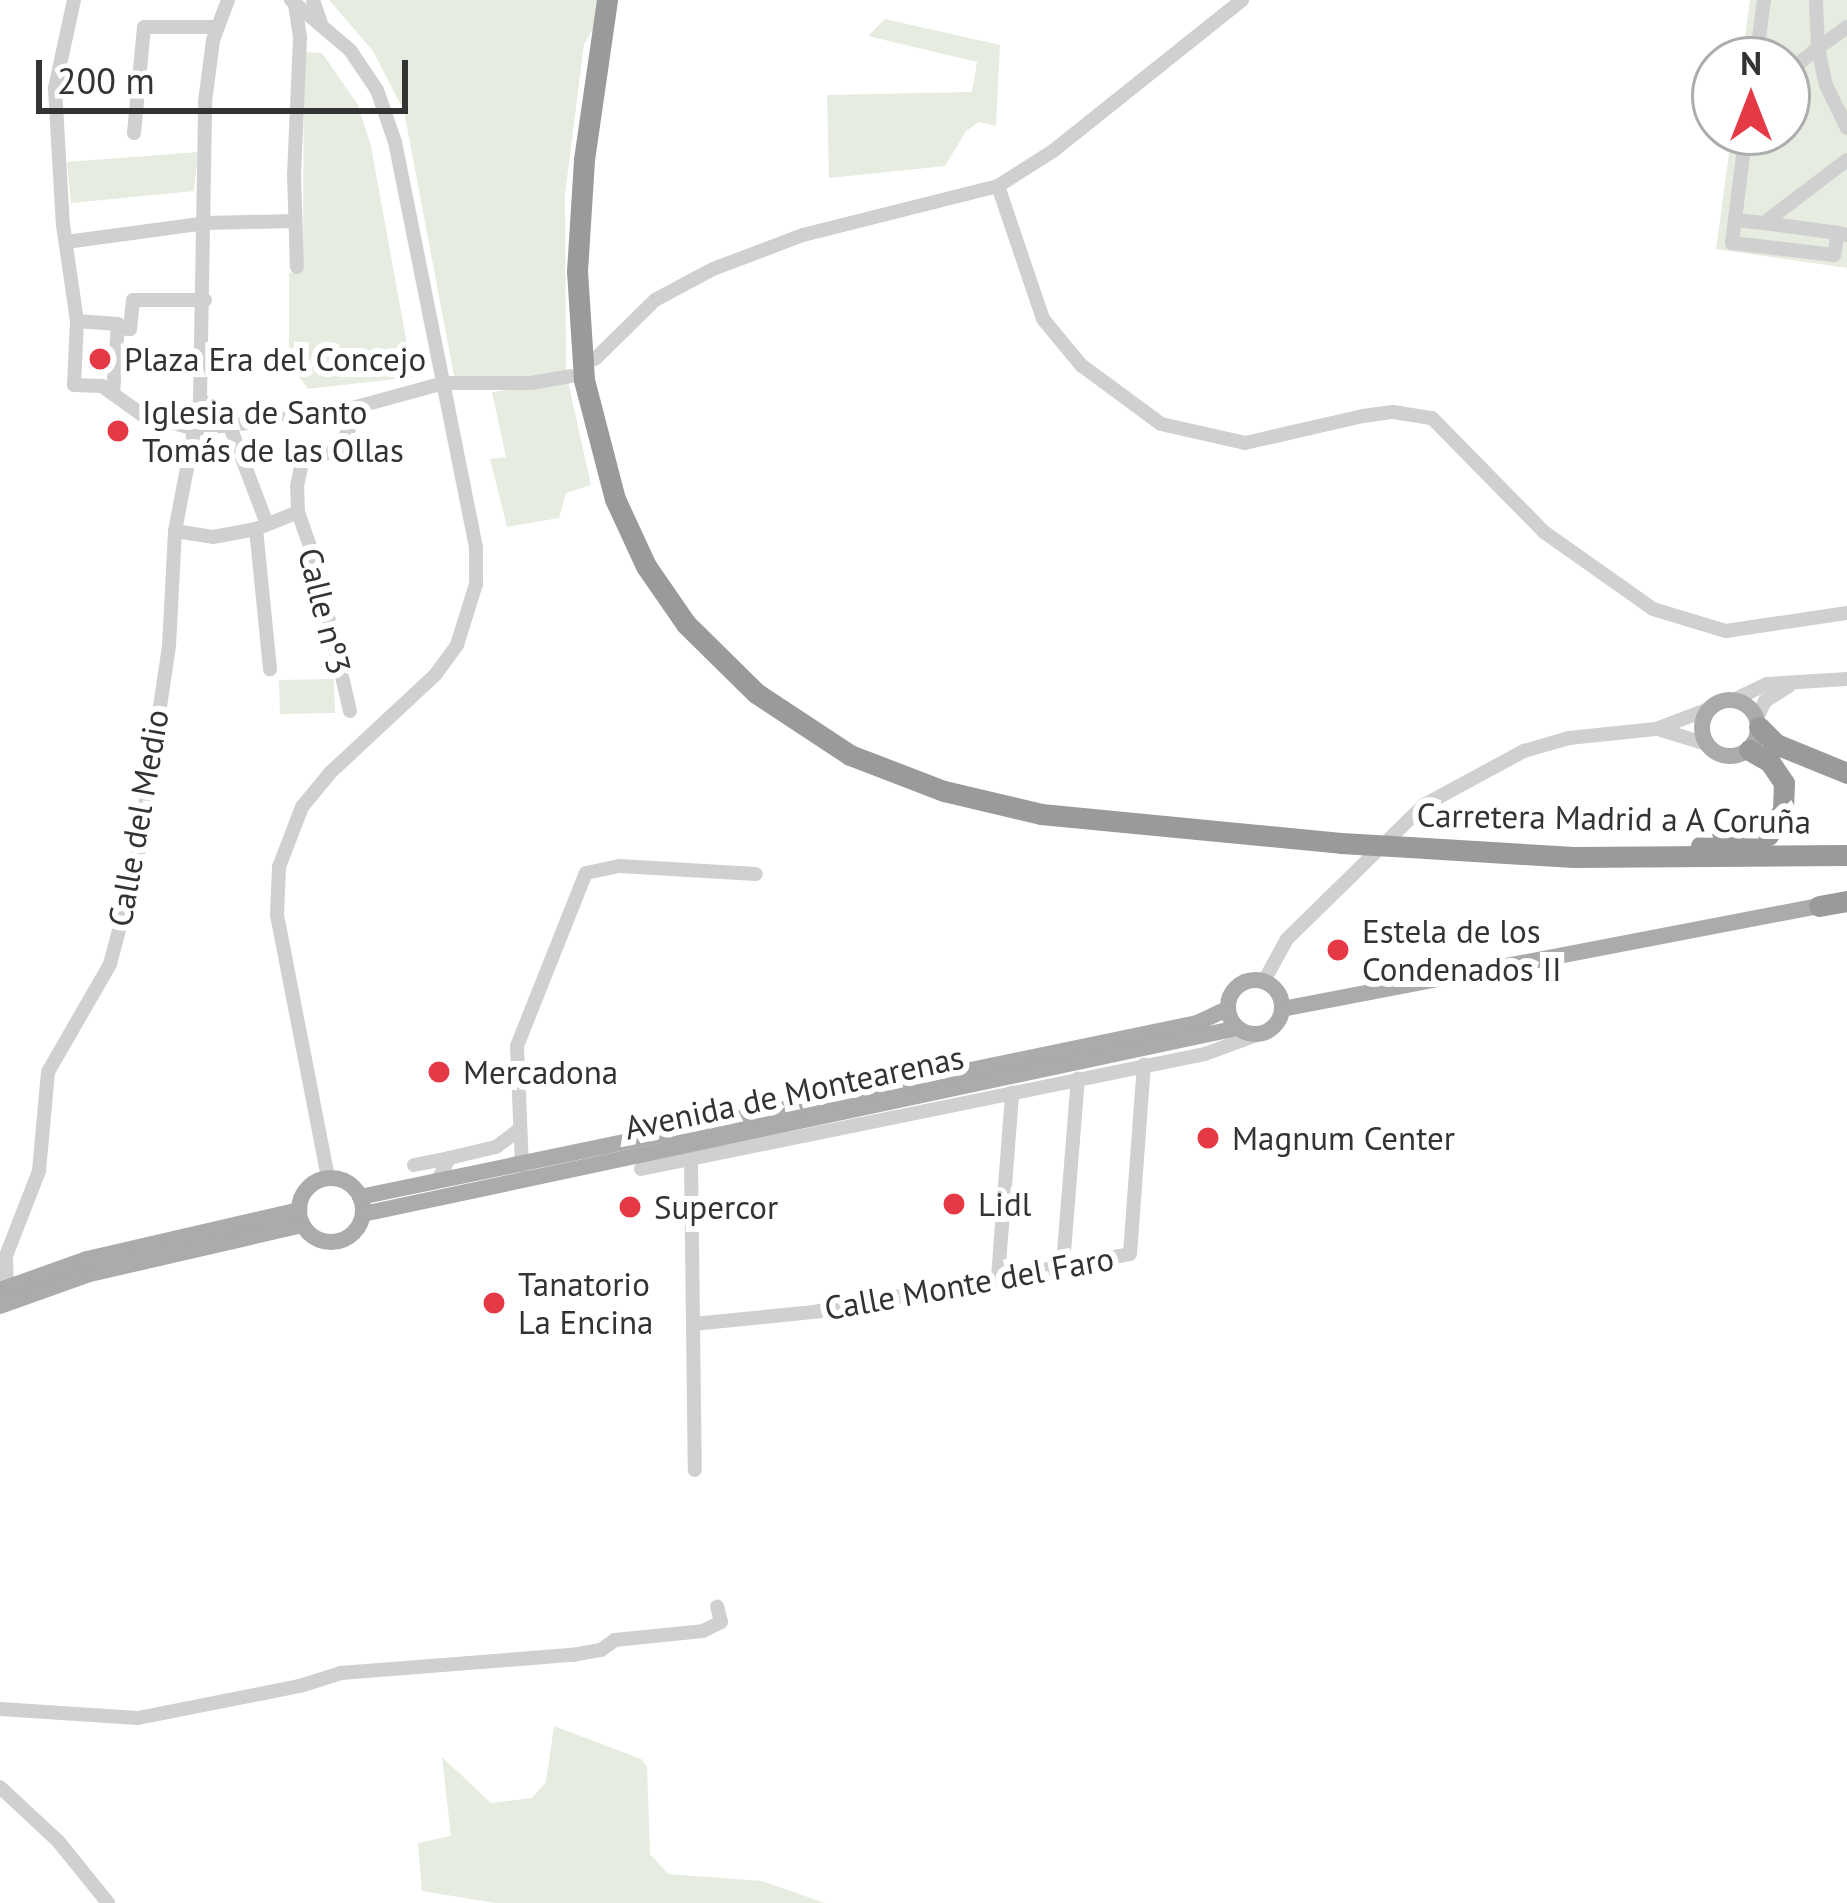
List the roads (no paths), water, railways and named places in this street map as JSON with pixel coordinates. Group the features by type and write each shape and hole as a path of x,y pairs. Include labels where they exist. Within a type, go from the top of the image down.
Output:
{"highway":[{"name":"Carretera Madrid a A Coruña","path":"607,0 584,160 577,271 584,380 615,499 646,566 686,624 756,693 850,755 944,791 1042,814 1341,843 1527,854 1732,859 1847,855"},
{"path":"600,51 623,0"},
{"path":"1758,723 1776,744 1847,773"},
{"path":"1527,854 1741,844 1768,835 1783,810 1784,783 1770,762 1749,750"},
{"path":"1819,906 1847,901"}],"main road":[{"path":"1732,700 1758,723 1749,750 1722,755 1707,744 1702,722 1709,709 1732,700"},
{"path":"1282,1009 1819,906"},
{"path":"1264,981 1280,995 1282,1009 1275,1026 1259,1034 1237,1028 1227,1009 1235,988 1264,981"},
{"name":"Avenida de Montearenas","path":"362,1205 521,1160 1197,1023 1227,1009"},
{"name":"Avenida de Montearenas","path":"362,1205 1237,1028"},
{"path":"328,1178 349,1184 362,1205 356,1230 340,1241 322,1241 301,1218 307,1188 328,1178"},
{"path":"5,1296 132,1247 301,1218"}],"street":[{"path":"74,0 55,88 65,242 77,321 74,385 103,386 141,415 195,428 361,407 444,383 531,383 570,376"},
{"name":"Calle del Medio","path":"5,1296 6,1256 40,1171 49,1072 110,964 136,867 169,646 175,532 200,400 205,102 216,27 228,0"},
{"path":"595,359 655,300 713,268 803,235 998,186 1053,151 1242,0"},
{"path":"1759,36 1764,0"},
{"path":"1816,0 1818,48 1830,97 1847,128"},
{"path":"293,2 317,14 362,66 390,128 476,548 470,613 457,645 435,675 329,773 302,807 279,867 277,915 328,1178"},
{"path":"293,2 300,38 297,267"},
{"path":"300,38 317,14"},
{"path":"134,133 144,27 216,27"},
{"path":"1811,54 1847,27"},
{"path":"1735,220 1842,234 1834,254 1732,243 1743,156"},
{"path":"1764,223 1847,160"},
{"path":"998,186 1042,319 1081,365 1161,424 1245,443 1363,416 1394,412 1432,418 1544,532 1653,609 1726,632 1847,613"},
{"path":"65,242 206,223 295,221"},
{"path":"77,321 130,328 133,299 205,299"},
{"path":"113,394 118,328"},
{"path":"200,400 218,410 226,424 261,527 270,669"},
{"path":"175,532 213,537 261,527 298,512 302,462 339,449 361,407"},
{"name":"Calle nº3","path":"298,512 316,561 350,711"},
{"path":"1732,700 1767,684 1847,679"},
{"path":"1758,723 1765,701 1794,684"},
{"name":"Carretera Madrid a A Coruña","path":"1264,981 1287,939 1424,805 1524,752 1568,739 1656,729 1709,709"},
{"name":"Carretera Madrid a A Coruña","path":"1656,729 1707,744"},
{"path":"496,1147 521,1160 517,1046 586,873 620,866 757,874"},
{"path":"641,1169 1240,1046 1259,1034"},
{"name":"Calle Monte del Faro","path":"693,1324 814,1312 1130,1254 1144,1065"},
{"path":"1063,1264 1078,1078"},
{"path":"998,1276 1012,1093"},
{"path":"414,1165 496,1147 520,1130"},
{"path":"437,1182 449,1158"},
{"path":"691,1161 695,1470"},
{"path":"0,1709 139,1718 300,1686 340,1672 572,1654 601,1650 614,1640 703,1631 722,1622 717,1606"},
{"path":"0,1787 58,1841 108,1903"}],"place":[{"name":"Plaza Era del Concejo","path":"100,359"},
{"name":"Iglesia de Santo Tomás de las Ollas","path":"118,431"},
{"name":"Estela de los Condenados II","path":"1338,950"},
{"name":"Mercadona","path":"439,1072"},
{"name":"Magnum Center","path":"1208,1138"},
{"name":"Lidl","path":"954,1204"},
{"name":"Supercor","path":"630,1207"},
{"name":"Tanatorio La Encina","path":"494,1303"}]}
